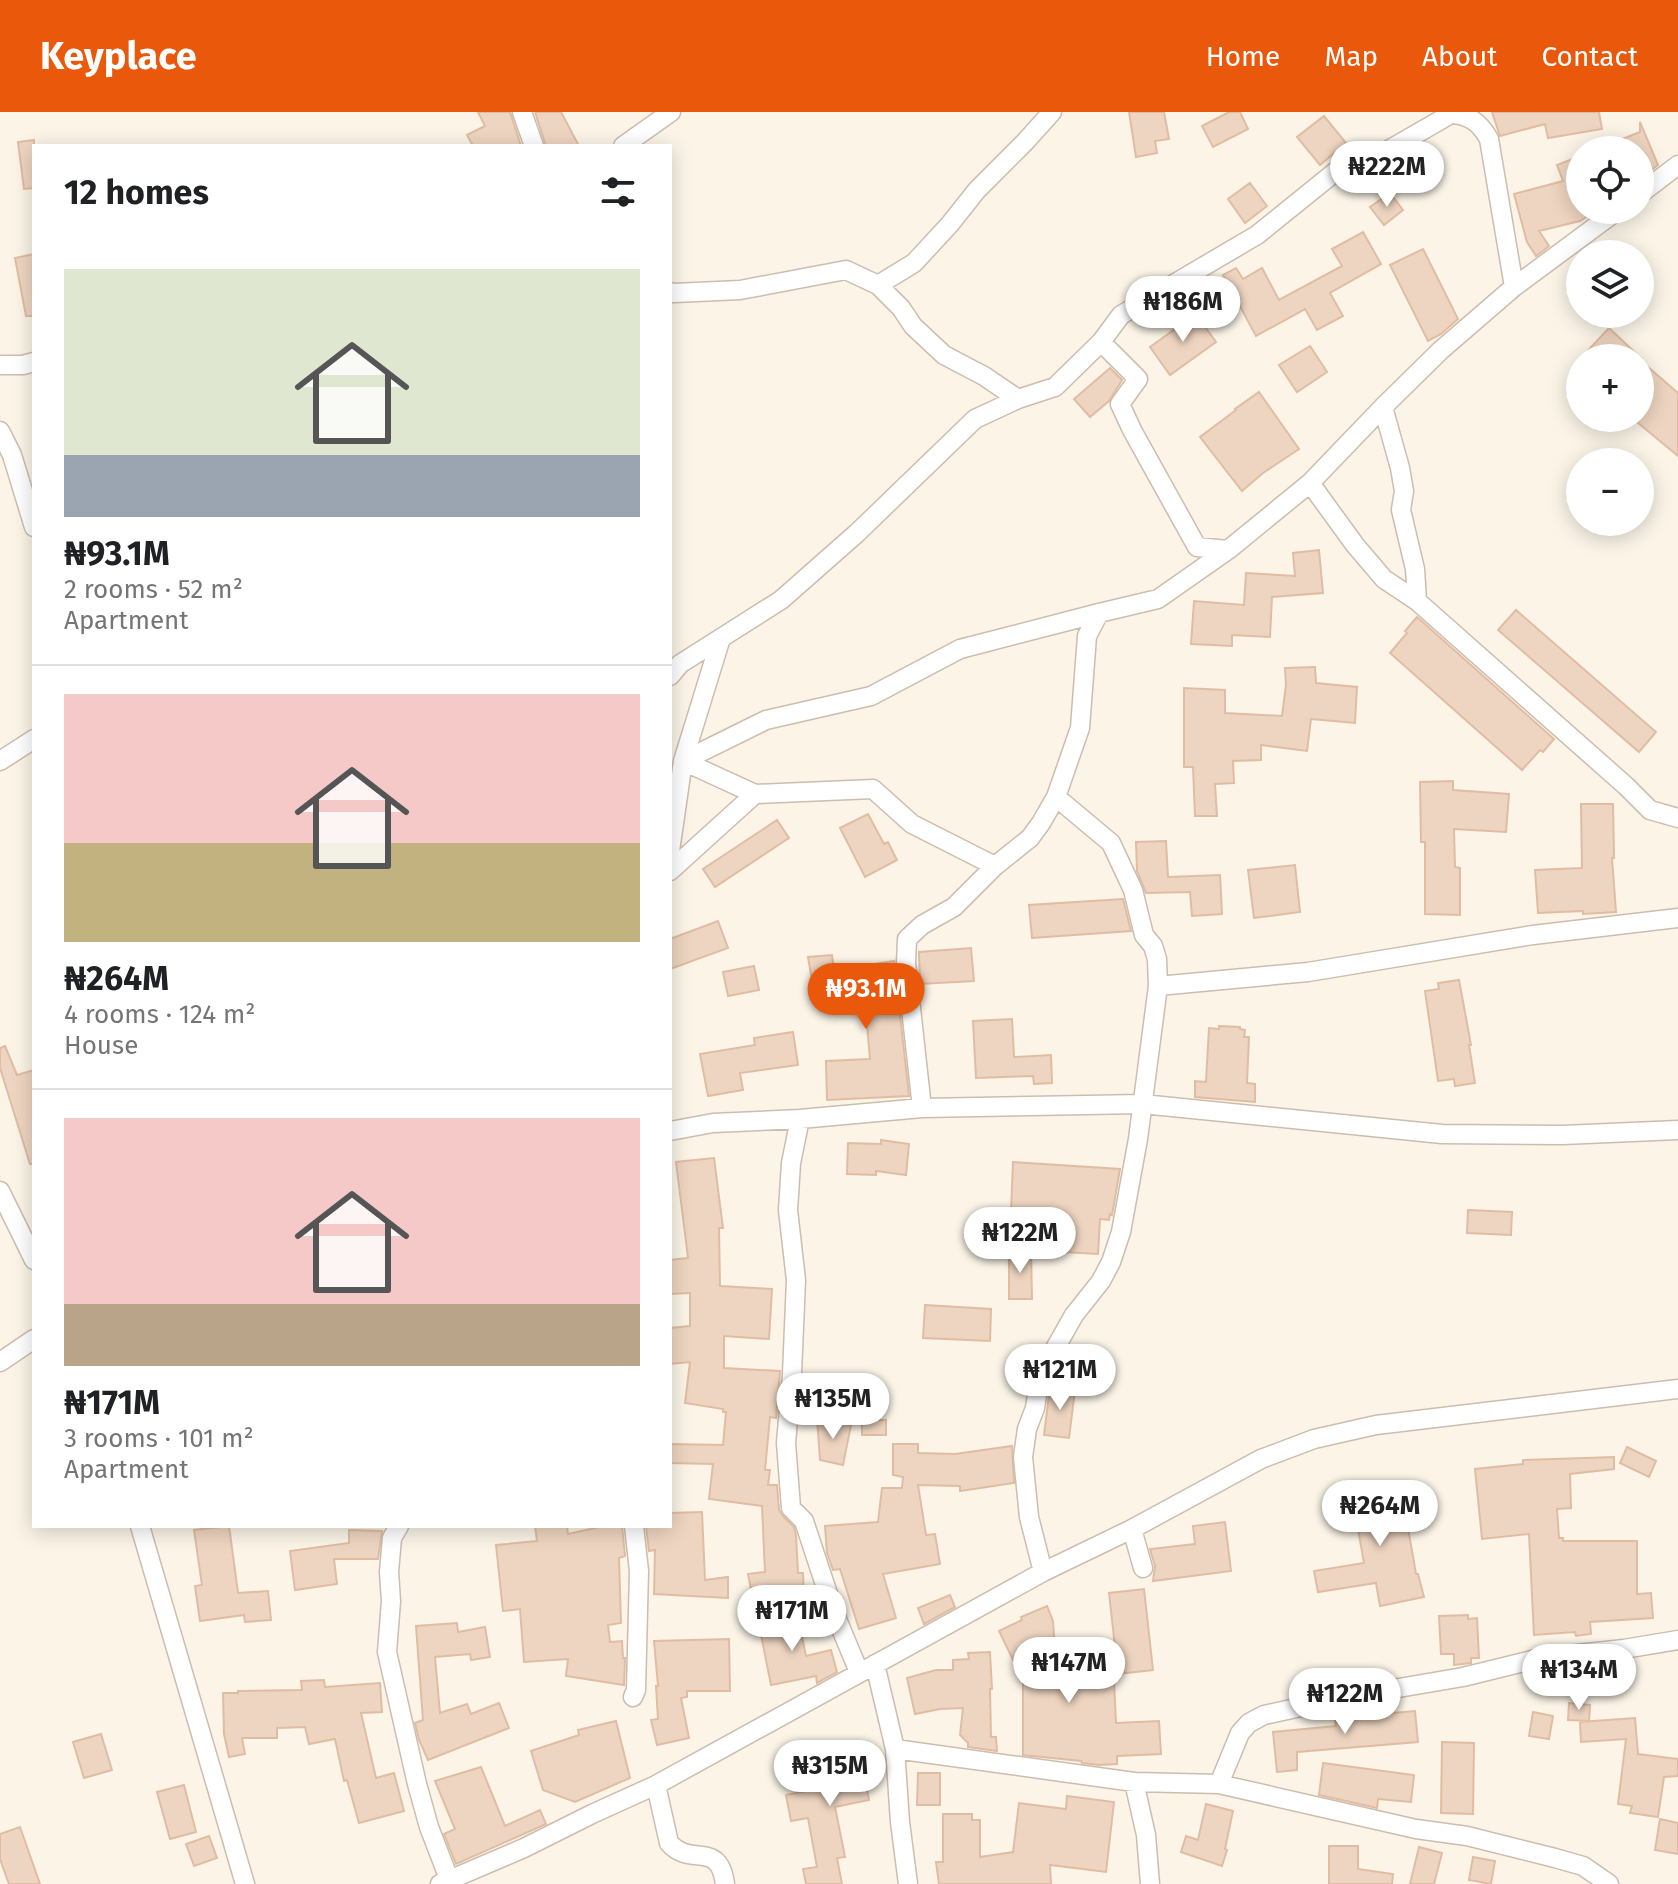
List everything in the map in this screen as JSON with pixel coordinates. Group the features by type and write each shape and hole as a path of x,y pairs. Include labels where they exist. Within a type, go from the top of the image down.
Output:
{"street":[{"path":"522,112 533,144"},
{"path":"625,144 646,118 671,112"},
{"path":"878,285 914,263 977,190 1052,112"},
{"path":"672,674 680,664 781,600 857,533 975,419 1018,399 1055,387 1101,342 1121,315 1257,235 1340,168 1371,160 1451,114 1464,115 1481,125 1489,139 1514,287"},
{"path":"1654,183 1678,165"},
{"path":"683,761 766,720 871,696 960,649 1158,599 1228,550 1310,483 1441,350 1514,287 1599,224"},
{"path":"672,292 740,290 846,270 878,285 901,308 913,326 944,355 1018,399"},
{"path":"1101,342 1138,379 1120,404 1197,547 1228,550"},
{"path":"0,365 32,363"},
{"path":"1383,407 1400,468 1404,491 1401,510 1415,569 1417,601"},
{"path":"0,431 12,455 32,520"},
{"path":"1310,483 1384,579 1417,601 1650,810 1678,818"},
{"path":"922,1108 906,963 907,939 922,925 954,907 995,866 1030,838 1056,797 1080,728 1087,636 1099,613"},
{"path":"672,837 683,761 721,638"},
{"path":"0,761 32,740"},
{"path":"683,761 755,794 873,789 912,824 995,866"},
{"path":"672,869 755,794"},
{"path":"1043,1572 1029,1517 1023,1457 1027,1429 1035,1408 1039,1383 1052,1354 1074,1315 1101,1281 1121,1232 1138,1139 1158,986 1153,946 1144,935 1133,890 1111,843 1056,797"},
{"path":"1158,986 1308,972 1533,935 1678,918"},
{"path":"672,1131 713,1123 922,1108 1142,1104 1442,1134 1563,1135 1678,1130"},
{"path":"800,1119 791,1163 788,1210 796,1280 786,1443 791,1508 804,1521 834,1612 867,1668 895,1749 908,1884"},
{"path":"0,1191 32,1256"},
{"path":"0,1362 32,1340"},
{"path":"398,1528 392,1538 389,1572 391,1601 387,1652 417,1784 444,1882 656,1785 1043,1572 1132,1529 1261,1459 1314,1439 1376,1425 1678,1389"},
{"path":"141,1528 245,1884"},
{"path":"633,1697 636,1690 639,1586 634,1528"},
{"path":"1132,1529 1143,1568"},
{"path":"1219,1784 1240,1733 1249,1723 1264,1715 1463,1677 1540,1658 1678,1640"},
{"path":"895,1749 1134,1782 1219,1784 1416,1829 1467,1836 1555,1858 1583,1866 1609,1884"},
{"path":"1134,1782 1154,1880"},
{"path":"656,1785 669,1843 682,1853 713,1859 720,1864 725,1884"}],"building":[{"path":"478,112 510,112 520,144 472,144 467,135 485,126"},
{"path":"535,112 561,112 578,144 545,144"},
{"path":"1129,112 1164,112 1169,139 1155,141 1157,153 1136,157"},
{"path":"1229,112 1240,112 1248,129 1213,147 1202,126"},
{"path":"1492,112 1599,112 1602,129 1548,138 1545,124 1500,136"},
{"path":"1324,116 1346,143 1320,165 1297,137"},
{"path":"1640,122 1646,136 1630,136 1640,132"},
{"path":"34,140 32,188 24,189 18,142"},
{"path":"1566,161 1568,224 1539,231 1549,246 1536,256 1527,242 1514,194 1563,181 1557,165"},
{"path":"1250,183 1267,206 1245,223 1228,199"},
{"path":"1390,193 1403,210 1384,225 1370,207"},
{"path":"1363,232 1381,264 1330,293 1343,316 1317,330 1305,309 1256,336 1223,275 1236,268 1243,279 1262,268 1279,300 1342,266 1332,249"},
{"path":"1423,249 1458,319 1428,341 1390,265"},
{"path":"32,254 32,316 26,316 15,258"},
{"path":"1196,314 1216,342 1170,375 1150,347"},
{"path":"1609,328 1626,344 1594,344"},
{"path":"1310,346 1327,372 1297,392 1279,365"},
{"path":"1110,368 1122,380 1109,401 1090,417 1074,399"},
{"path":"1654,372 1678,393 1678,456 1649,432 1654,432"},
{"path":"1259,392 1299,449 1242,491 1200,437"},
{"path":"1319,550 1323,593 1272,597 1270,637 1232,635 1232,646 1191,644 1194,601 1244,605 1246,573 1295,576 1293,553"},
{"path":"1516,610 1656,732 1639,752 1498,630"},
{"path":"1417,617 1554,739 1522,770 1390,653"},
{"path":"1315,667 1316,683 1357,687 1355,723 1311,719 1307,751 1261,745 1261,760 1233,761 1234,783 1215,784 1217,816 1195,816 1193,767 1184,767 1184,688 1225,690 1225,713 1282,716 1285,668"},
{"path":"1453,781 1453,790 1509,794 1506,832 1454,829 1455,867 1460,868 1460,915 1425,914 1425,842 1421,842 1420,782"},
{"path":"1581,804 1613,804 1612,858 1616,912 1538,913 1535,870 1582,868"},
{"path":"868,814 884,844 888,842 897,860 865,877 840,828"},
{"path":"777,820 789,838 715,887 703,869"},
{"path":"1166,841 1168,877 1220,875 1222,914 1192,916 1190,892 1146,893 1137,871 1136,842"},
{"path":"1295,865 1300,912 1254,918 1248,870"},
{"path":"1123,899 1131,931 1032,938 1029,905"},
{"path":"718,921 728,948 672,968 672,938"},
{"path":"971,948 974,981 920,984 919,952"},
{"path":"832,955 836,970 894,961 909,1096 827,1100 826,1061 870,1059 864,991 815,998 808,957"},
{"path":"754,966 759,990 728,996 723,972"},
{"path":"1459,980 1475,1083 1455,1086 1454,1079 1438,1081 1425,991 1439,989 1438,983"},
{"path":"1012,1019 1014,1057 1051,1055 1052,1083 1034,1084 1033,1076 976,1078 973,1021"},
{"path":"1219,1026 1240,1027 1245,1030 1244,1037 1249,1037 1247,1083 1255,1084 1255,1102 1195,1097 1195,1081 1206,1082 1209,1028 1219,1029"},
{"path":"793,1032 798,1065 740,1073 743,1090 708,1096 700,1054 755,1045 754,1038"},
{"path":"5,1046 17,1075 32,1071 32,1164 0,1068 0,1048"},
{"path":"881,1140 909,1144 906,1175 876,1171 876,1175 847,1174 848,1143 881,1144"},
{"path":"714,1158 723,1228 719,1228 720,1286 772,1289 769,1339 724,1336 724,1368 780,1371 776,1418 770,1417 765,1470 770,1470 768,1485 777,1485 779,1510 794,1527 798,1573 803,1573 804,1600 753,1599 748,1574 765,1572 762,1506 709,1499 713,1464 672,1463 672,1444 723,1445 726,1412 685,1403 690,1362 672,1364 672,1328 690,1326 690,1293 672,1294 672,1260 688,1258 676,1162"},
{"path":"1013,1162 1120,1169 1112,1215 1109,1220 1100,1219 1098,1254 1046,1251 1048,1214 1011,1212"},
{"path":"1468,1210 1512,1212 1511,1235 1467,1233"},
{"path":"1009,1250 1031,1250 1032,1299 1009,1299"},
{"path":"925,1305 991,1309 990,1341 923,1338"},
{"path":"1050,1387 1075,1390 1069,1438 1044,1435"},
{"path":"817,1418 851,1425 843,1465 820,1460"},
{"path":"862,1420 886,1420 886,1435 862,1435"},
{"path":"893,1444 918,1444 918,1453 955,1454 1012,1446 1014,1483 960,1491 960,1486 918,1485 926,1535 935,1534 940,1564 883,1574 896,1618 859,1629 840,1569 833,1570 827,1553 825,1526 878,1522 882,1488 902,1488 903,1477 893,1475"},
{"path":"1627,1447 1656,1461 1649,1477 1620,1463"},
{"path":"1614,1457 1614,1469 1570,1474 1571,1508 1557,1509 1559,1538 1563,1541 1637,1541 1637,1594 1651,1593 1653,1618 1590,1622 1591,1634 1534,1635 1529,1534 1482,1539 1475,1469 1523,1464 1523,1460"},
{"path":"1393,1483 1394,1488 1409,1485 1415,1521 1407,1522 1416,1574 1424,1597 1380,1606 1376,1583 1318,1592 1314,1571 1364,1563 1356,1518 1351,1518 1348,1498 1378,1493 1376,1485"},
{"path":"702,1512 705,1580 728,1577 728,1598 654,1594 655,1550 649,1551 646,1528 672,1528 672,1513"},
{"path":"1225,1522 1231,1571 1153,1581 1155,1566 1150,1549 1195,1544 1193,1526"},
{"path":"229,1528 238,1593 268,1591 271,1620 245,1622 244,1615 200,1621 195,1586 202,1585 194,1530"},
{"path":"535,1528 567,1528 568,1534 595,1528 622,1528 625,1556 619,1558 621,1623 608,1625 610,1642 622,1641 624,1685 566,1676 568,1659 524,1662 520,1609 503,1611 496,1545 537,1541"},
{"path":"349,1530 382,1531 378,1559 334,1559 337,1584 295,1590 290,1551 349,1543"},
{"path":"1144,1589 1153,1670 1118,1674 1109,1593"},
{"path":"950,1595 955,1607 924,1624 918,1608"},
{"path":"1047,1606 1053,1621 1057,1684 1114,1682 1116,1723 1159,1721 1161,1754 1117,1756 1117,1764 1099,1765 1023,1755 1023,1672 1019,1672 999,1631"},
{"path":"1468,1615 1468,1619 1477,1618 1479,1658 1471,1658 1471,1663 1454,1665 1454,1654 1441,1654 1439,1616"},
{"path":"798,1617 806,1656 831,1650 837,1672 817,1683 816,1676 771,1685 758,1620"},
{"path":"457,1623 458,1632 485,1627 490,1657 471,1660 470,1654 435,1657 440,1713 467,1704 471,1714 499,1703 509,1728 428,1760 415,1723 423,1720 416,1626"},
{"path":"729,1639 730,1691 687,1691 687,1697 681,1698 689,1738 657,1745 651,1720 658,1719 654,1641"},
{"path":"990,1652 991,1737 996,1737 997,1751 968,1747 960,1735 963,1708 915,1714 907,1678 936,1670 953,1670 953,1660 969,1659 968,1653"},
{"path":"324,1680 325,1687 380,1683 382,1712 361,1713 376,1778 394,1773 404,1811 359,1823 347,1780 344,1781 335,1739 309,1744 305,1727 277,1728 277,1738 242,1738 245,1754 229,1757 224,1734 223,1693 302,1690 301,1681"},
{"path":"1569,1703 1590,1705 1589,1721 1568,1720"},
{"path":"1415,1711 1418,1742 1297,1752 1297,1770 1277,1772 1273,1732 1336,1726 1335,1718"},
{"path":"1533,1712 1553,1716 1549,1739 1529,1736"},
{"path":"1635,1718 1638,1754 1678,1759 1678,1776 1664,1777 1658,1817 1630,1813 1632,1806 1618,1804 1626,1739 1581,1742 1580,1722"},
{"path":"616,1721 630,1778 575,1802 543,1790 531,1751 579,1735 578,1730"},
{"path":"101,1734 112,1770 84,1778 73,1742"},
{"path":"1442,1742 1474,1743 1473,1814 1441,1813"},
{"path":"824,1746 827,1760 853,1755 854,1760 877,1756 881,1775 865,1778 869,1800 835,1807 845,1857 837,1858 842,1884 806,1884 803,1869 817,1867 808,1818 791,1821 786,1795 816,1789 807,1750"},
{"path":"1323,1763 1414,1775 1411,1802 1378,1799 1377,1808 1319,1795"},
{"path":"481,1767 505,1826 540,1810 546,1824 456,1864 444,1834 455,1829 435,1781"},
{"path":"918,1773 940,1773 940,1805 917,1805"},
{"path":"184,1785 196,1832 170,1839 157,1792"},
{"path":"1067,1796 1114,1802 1106,1872 1050,1865 1051,1884 939,1884 936,1862 943,1862 943,1814 972,1814 972,1820 980,1820 980,1857 1013,1852 1019,1803 1066,1809"},
{"path":"1206,1804 1233,1811 1222,1866 1181,1852 1186,1836 1198,1840"},
{"path":"1660,1819 1678,1823 1678,1854 1655,1850"},
{"path":"20,1827 40,1884 9,1884 0,1859 0,1834"},
{"path":"209,1836 217,1858 194,1866 186,1844"},
{"path":"1329,1846 1358,1846 1358,1869 1393,1874 1392,1884 1329,1884"},
{"path":"1419,1847 1442,1853 1434,1884 1410,1884"},
{"path":"1473,1857 1495,1861 1491,1884 1469,1880"}]}
